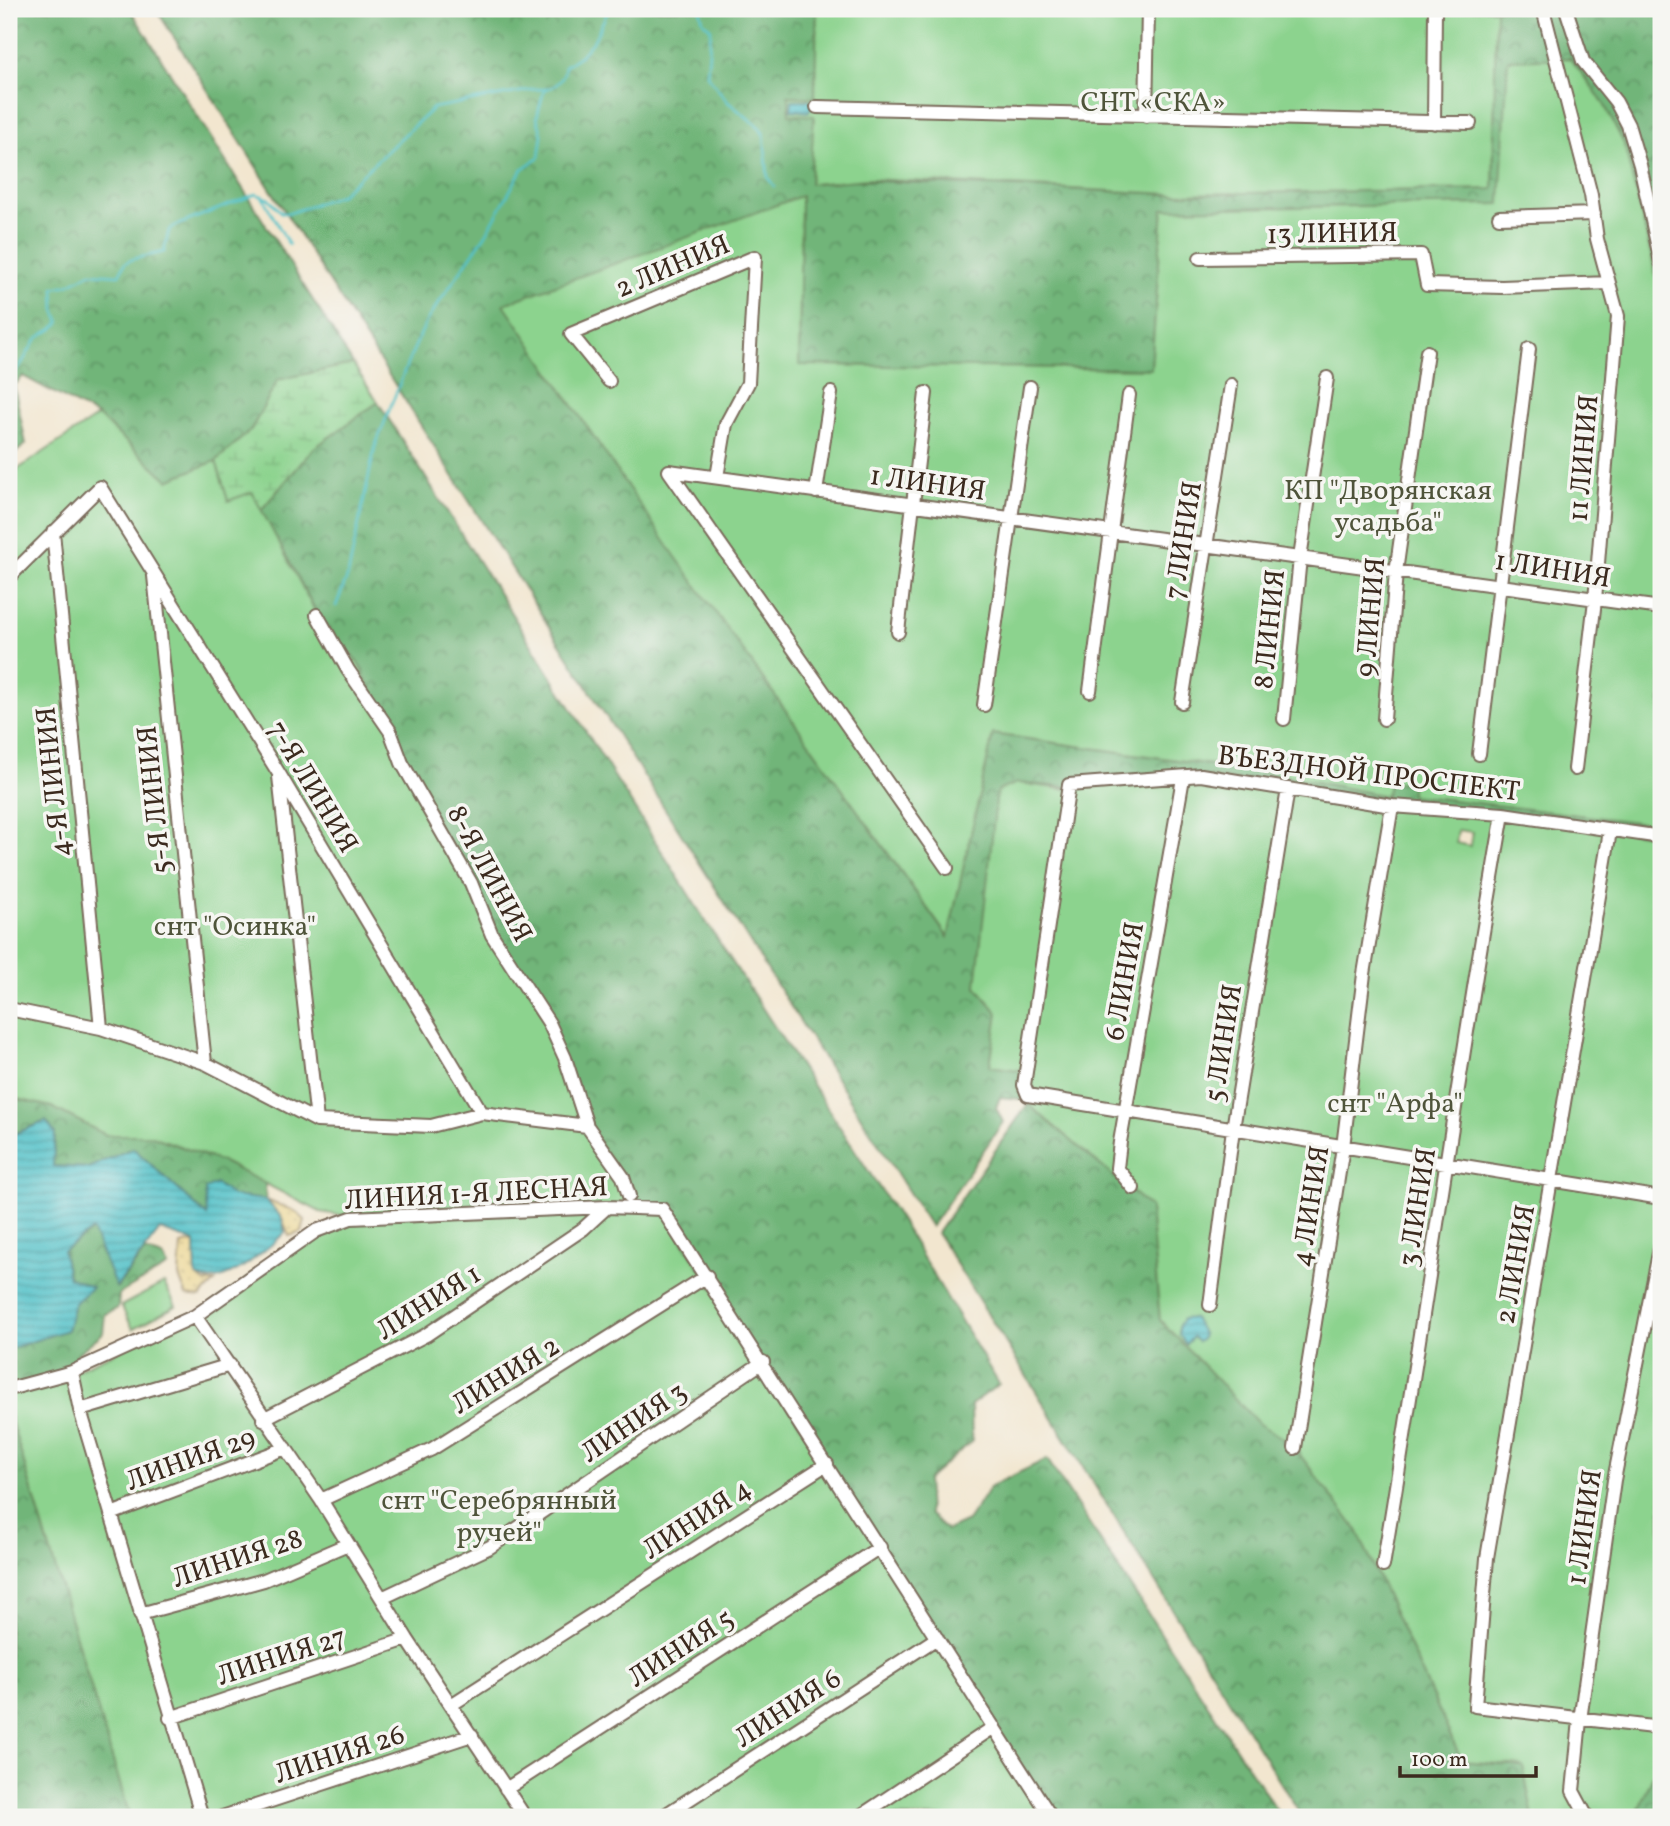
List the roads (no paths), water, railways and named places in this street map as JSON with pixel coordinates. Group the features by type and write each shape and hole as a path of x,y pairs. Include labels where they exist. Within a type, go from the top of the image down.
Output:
{"street":[{"path":"1146,116 1148,9"},
{"path":"1434,122 1436,9"},
{"name":"11 ЛИНИЯ","path":"1543,9 1591,195 1618,316 1595,600 1575,769"},
{"path":"1566,9 1583,61 1616,102 1628,125 1640,164 1661,262"},
{"path":"817,107 1470,123"},
{"path":"1499,217 1594,214"},
{"name":"13 ЛИНИЯ","path":"1200,258 1421,255 1427,285 1502,287 1609,283"},
{"name":"2 ЛИНИЯ","path":"609,381 571,334 755,257 748,383 726,424 718,477"},
{"path":"1479,754 1529,349"},
{"name":"9 ЛИНИЯ","path":"1384,719 1396,572 1427,352"},
{"name":"8 ЛИНИЯ","path":"1284,719 1300,558 1327,377"},
{"name":"7 ЛИНИЯ","path":"1182,702 1231,385"},
{"path":"985,705 1030,387"},
{"path":"816,492 831,393"},
{"path":"898,632 926,393"},
{"path":"1090,691 1129,395"},
{"name":"1 ЛИНИЯ","path":"947,868 669,471 1661,608"},
{"name":"7-Я ЛИНИЯ","path":"53,532 100,487 278,772 482,1112"},
{"path":"9,577 53,532"},
{"name":"4-Я ЛИНИЯ","path":"53,532 101,1028"},
{"name":"5-Я ЛИНИЯ","path":"153,574 205,1063"},
{"name":"8-Я ЛИНИЯ","path":"317,615 348,670 390,731 402,763 471,883 492,935 549,1023 565,1058 587,1126 623,1177 629,1196"},
{"path":"159,630 186,625"},
{"path":"278,772 317,1121"},
{"name":"ВЪЕЗДНОЙ ПРОСПЕКТ","path":"1125,1113 1028,1095 1025,1078 1069,785 1201,775 1392,806 1503,814 1661,836"},
{"name":"6 ЛИНИЯ","path":"1133,1188 1117,1168 1183,778"},
{"name":"5 ЛИНИЯ","path":"1210,1305 1233,1129 1287,789"},
{"name":"4 ЛИНИЯ","path":"1295,1448 1343,1147 1364,974 1392,806"},
{"name":"3 ЛИНИЯ","path":"1383,1566 1449,1162 1472,990 1503,814"},
{"name":"2 ЛИНИЯ","path":"1580,1720 1475,1706 1487,1558 1553,1182 1610,831"},
{"path":"9,1009 101,1028 205,1063 317,1121 431,1126 482,1112 587,1126"},
{"path":"1125,1113 1449,1162 1553,1182 1661,1198"},
{"name":"ЛИНИЯ 1-Я ЛЕСНАЯ","path":"69,1373 195,1316 316,1231 351,1218 607,1207 662,1209 708,1276"},
{"name":"ЛИНИЯ 1","path":"263,1419 426,1335 583,1229 607,1207"},
{"name":"1 ЛИНИЯ","path":"1587,1817 1573,1791 1580,1720 1614,1480 1661,1243"},
{"path":"708,1276 1051,1817"},
{"name":"ЛИНИЯ 2","path":"321,1500 432,1449 708,1276"},
{"path":"195,1316 321,1500 407,1639 525,1817"},
{"name":"ЛИНИЯ 3","path":"382,1598 489,1547 763,1362"},
{"path":"80,1410 230,1365"},
{"path":"9,1389 69,1373 170,1718 202,1817"},
{"name":"ЛИНИЯ 29","path":"111,1514 286,1448"},
{"name":"ЛИНИЯ 4","path":"451,1705 827,1464"},
{"name":"ЛИНИЯ 28","path":"140,1614 264,1580 348,1544"},
{"name":"ЛИНИЯ 5","path":"506,1789 880,1547"},
{"name":"ЛИНИЯ 27","path":"170,1718 407,1639"},
{"name":"ЛИНИЯ 6","path":"662,1817 937,1639"},
{"path":"1580,1720 1661,1728"},
{"path":"859,1817 994,1727"},
{"name":"ЛИНИЯ 26","path":"222,1817 472,1735"}],"water":[{"path":"792,100 809,100 814,104 808,112 791,110"},
{"path":"46,1121 55,1133 53,1166 88,1168 133,1148 207,1216 205,1189 216,1184 233,1196 266,1200 282,1218 285,1233 255,1258 230,1274 217,1279 206,1279 196,1275 195,1242 160,1230 116,1287 92,1230 63,1251 68,1277 92,1287 74,1304 67,1330 9,1349 9,1136"},
{"path":"1194,1318 1203,1335 1198,1342 1193,1337 1186,1344 1179,1335 1179,1325 1183,1319"}],"waterway":[{"path":"9,377 18,369 37,339 60,322 55,310 54,288 68,285 90,273 119,275 125,263 164,252 169,230 175,226 256,194 269,199 282,213 290,213 340,195 433,108 547,89 556,85 565,66 580,56 594,40 609,9"},
{"path":"700,9 703,21 711,29 707,75 728,102 759,127 764,135 768,178 774,186"},
{"path":"336,606 348,575 375,447 408,362 427,320 486,234 522,169 539,157 542,135 537,117 544,90"},
{"path":"262,196 289,245"}],"park label":[{"name":"СНТ «СКА»","path":"1153,101"},
{"name":"КП \"Дворянская усадьба\"","path":"1388,505"},
{"name":"снт \"Осинка\"","path":"235,925"},
{"name":"снт \"Арфа\"","path":"1395,1102"},
{"name":"снт \"Серебрянный ручей\"","path":"499,1515"}]}
